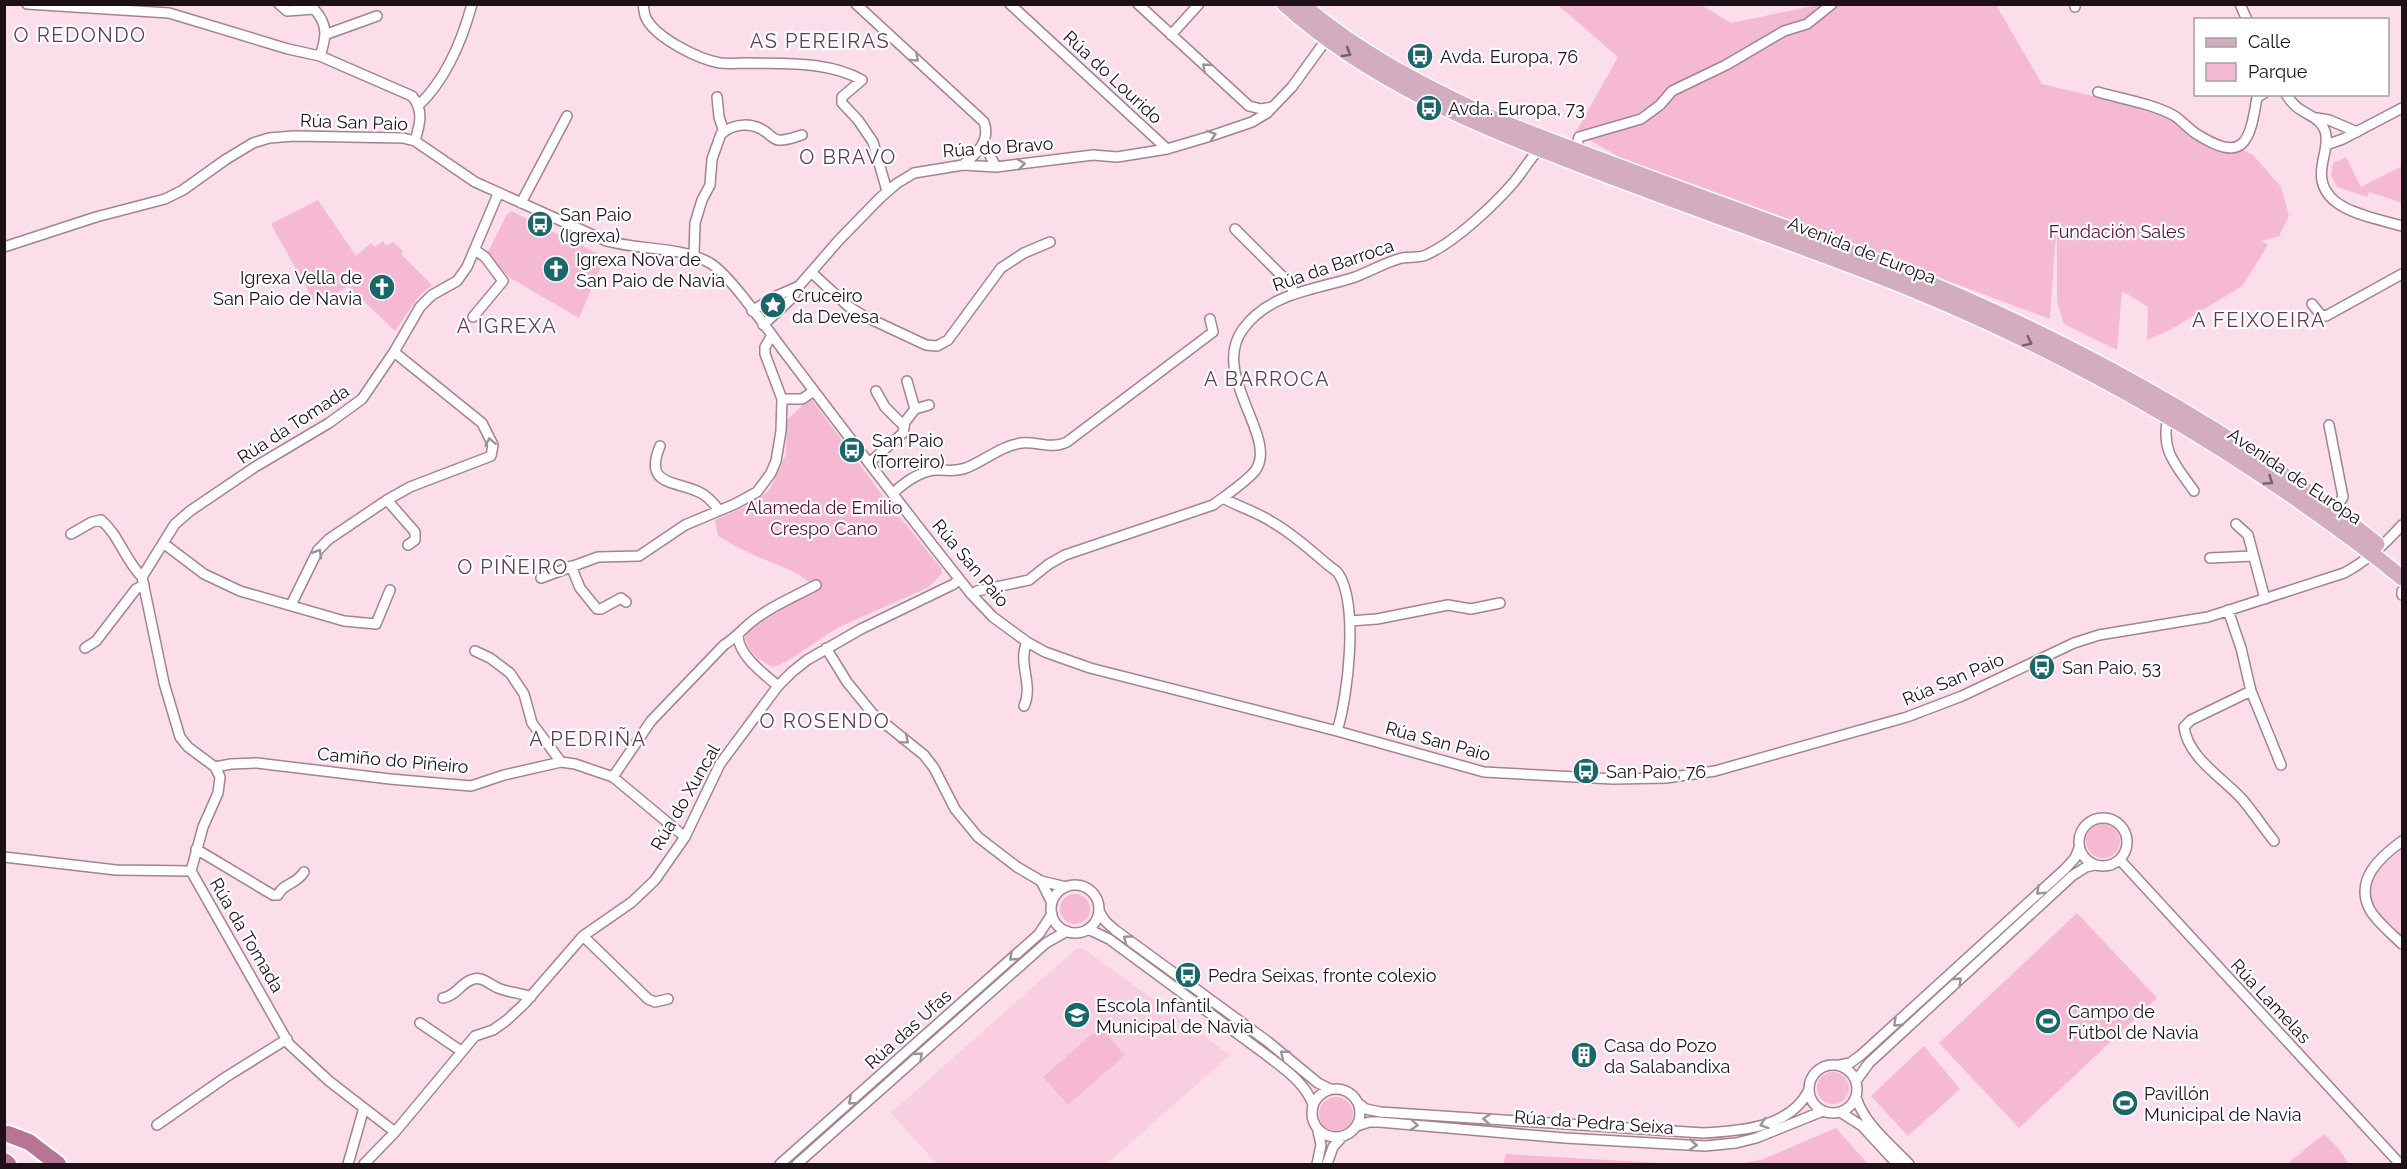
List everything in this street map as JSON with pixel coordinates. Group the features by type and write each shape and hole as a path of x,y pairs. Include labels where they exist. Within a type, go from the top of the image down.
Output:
{"highway":[{"path":"6,1132 42,1164"},
{"path":"6,1132 29,1142 58,1164"},
{"path":"4,1161 9,1164"}],"main road":[{"name":"Avenida de Europa","path":"1284,4 1326,40 1407,89 1453,112 1539,149 1860,269 1972,315 2127,392 2403,566"},
{"name":"Avenida de Europa","path":"1302,4 1339,33 1438,93 1492,118 1887,266 2030,329 2173,406 2267,464 2335,510 2403,578"}],"street":[{"path":"27,4 169,13 288,49 320,56 412,96 419,105 420,115 415,141"},
{"path":"279,4 287,10 314,9 319,13 327,34 320,56"},
{"path":"419,105 432,93 445,73 472,4"},
{"path":"643,4 646,18 656,32 695,54 720,63 794,64 824,67 848,72 862,80 842,97 842,103 858,120 873,142 887,191"},
{"path":"856,4 980,117 986,129 984,144 996,166"},
{"name":"Rúa do Lourido","path":"1010,4 1167,148"},
{"path":"1138,4 1249,106 1261,109 1274,106"},
{"path":"1170,35 1199,4"},
{"path":"1575,151 1579,137 1641,119 1660,105 1672,92 1726,65 1784,31 1807,24 1832,4"},
{"path":"2240,4 2246,18"},
{"path":"327,34 376,16"},
{"name":"Rúa do Bravo","path":"763,325 793,297 811,272 887,191 914,172 963,165 996,166 1093,155 1117,157 1167,148 1211,136 1260,118 1292,87 1326,40"},
{"path":"2098,92 2174,116 2195,133 2221,146 2233,147 2244,143 2251,131 2259,96"},
{"path":"2287,96 2292,105 2300,111 2357,132"},
{"path":"717,97 719,117 724,132"},
{"path":"1242,124 1250,115 1249,106"},
{"path":"2326,145 2403,108"},
{"path":"520,203 567,116"},
{"path":"2316,118 2322,123 2326,134 2321,181 2327,195 2339,205 2403,226"},
{"path":"694,255 695,223 702,200 710,185 712,159 716,145 724,132 735,126 751,124 761,128 776,140 802,135"},
{"name":"Rúa San Paio","path":"4,247 96,217 165,200 253,143 269,138 294,136 403,138 415,141 475,182 498,194 617,244 694,255 712,264 722,273 772,335 972,595 993,617 1027,642 1045,652 1090,668 1337,731 1484,772 1613,778 1692,776 1735,766 1931,710 2074,643 2099,635 2156,627 2228,610 2344,573 2377,550 2403,525"},
{"path":"963,165 984,144"},
{"name":"Rúa da Barroca","path":"972,595 977,591 1029,580 1065,555 1213,505 1223,498 1256,470 1260,456 1258,439 1234,371 1232,352 1243,329 1265,307 1283,297 1354,277 1404,257 1425,256 1449,244 1515,181 1539,149"},
{"name":"Rúa da Tomada","path":"85,648 96,641 143,581 175,524 190,511 255,467 329,423 363,399 420,307 432,295 457,281 475,250 498,194"},
{"path":"1235,229 1288,282 1295,294"},
{"path":"811,272 848,306 864,316 926,345 937,346 948,340 1000,268 1024,253 1050,242"},
{"path":"473,317 503,281 485,256 475,250"},
{"path":"2312,304 2321,315 2326,316 2403,274"},
{"name":"Rúa do Bravo","path":"752,311 774,297 800,286"},
{"path":"893,493 906,482 925,472 959,470 1020,443 1037,443 1052,447 1067,442 1213,332 1210,319"},
{"path":"541,578 598,557 639,556 685,525 741,502 757,492 771,473 779,450 782,399 765,354 765,347 772,335"},
{"path":"291,605 323,544 387,500 435,476 488,458 493,450 491,439 475,416 394,352"},
{"path":"907,381 915,409"},
{"path":"782,399 802,399 814,391"},
{"path":"876,391 885,407 904,426"},
{"path":"869,463 903,433 904,426 915,409 929,405"},
{"path":"2168,417 2165,442 2169,454 2194,491"},
{"path":"2329,425 2343,497 2335,510"},
{"path":"660,446 654,461 655,469 664,480 672,485 701,493 719,510"},
{"path":"1223,498 1271,521 1303,542 1338,573 1350,621 1348,675 1342,717 1337,731"},
{"path":"387,500 415,532 415,540 408,545"},
{"path":"71,534 92,522 101,520 108,526 143,581 164,683 180,737 188,747 215,767"},
{"path":"2236,524 2248,535 2265,599"},
{"path":"163,543 213,579 240,591 344,621 376,624 390,590"},
{"path":"2210,558 2253,556"},
{"path":"570,566 580,588 597,609 601,609 616,599 621,598 626,602"},
{"name":"Rúa do Xuncal","path":"364,1164 395,1132 475,1036 501,1025 531,997 583,936 632,902 655,880 685,837 720,764 778,686 792,672 826,648 954,584 959,579"},
{"path":"614,777 651,721 724,645 738,636 748,624 816,585"},
{"path":"1350,621 1420,612 1448,605 1471,609 1500,603"},
{"path":"2228,610 2241,648 2251,691 2281,765"},
{"path":"738,636 738,644 744,653 778,686"},
{"path":"1024,706 1028,692 1024,652 1027,642"},
{"path":"826,648 847,682 873,714 924,755 934,768 955,810 971,829 1014,865 1041,881 1066,887"},
{"path":"475,651 490,658 510,673 524,694 532,723 561,762"},
{"path":"2251,691 2191,720 2184,728 2186,738 2193,750 2242,799 2274,841"},
{"name":"Camiño do Piñeiro","path":"215,767 257,763 471,786 504,775 561,762 575,764 614,777 685,837"},
{"name":"Rúa da Tomada","path":"215,767 220,777 218,793 196,849 191,871 287,1039 329,1081 395,1132"},
{"name":"Rúa da Pedra Seixa","path":"1358,1103 1366,1109 1380,1112 1703,1133 1733,1131 1776,1120 1791,1113 1803,1101 1813,1075 1818,1069 1832,1064 1851,1063 1861,1055 2065,868 2075,858 2079,848 2080,833 2085,825 2096,818 2111,819 2121,825 2127,837 2127,845 2120,860"},
{"path":"2403,841 2372,868 2366,881 2365,897 2371,912 2403,944"},
{"path":"2079,848 2082,855 2095,865"},
{"path":"196,849 273,895 278,895 280,889 299,881 304,873"},
{"path":"4,857 116,870 191,871"},
{"path":"1856,1081 1869,1064 2072,876 2086,867 2108,866 2120,860"},
{"name":"Rúa Lamelas","path":"2120,860 2400,1164"},
{"path":"1041,881 1052,903 1052,914 1060,927 1067,931 1081,932 1088,929 1094,924 1099,911 1099,903 1090,889 1074,885 1060,891 1052,903"},
{"path":"1099,911 1105,921 1115,930 1268,1041 1318,1083 1330,1089 1346,1091 1358,1103 1360,1111 1357,1126 1347,1136 1332,1138 1318,1131"},
{"name":"Rúa das Ufas","path":"780,1164 1039,934 1052,914"},
{"path":"1088,929 1109,939 1265,1054 1309,1093 1313,1123 1318,1131 1321,1145 1317,1164"},
{"name":"Rúa das Ufas","path":"797,1164 1046,943 1067,931"},
{"path":"583,936 648,999 655,1002 668,999"},
{"path":"443,998 454,994 469,980 474,979 487,981 498,988 531,997"},
{"path":"420,1023 461,1051"},
{"path":"157,1125 226,1077 287,1039"},
{"path":"1840,1065 1852,1074 1856,1081 1856,1097 1868,1121 1909,1164"},
{"path":"1312,1105 1317,1098 1330,1089"},
{"path":"1809,1090 1816,1106 1823,1111"},
{"path":"1856,1097 1852,1104 1840,1112 1862,1126 1897,1164"},
{"path":"348,1164 364,1108"},
{"name":"Rúa da Pedra Seixa","path":"1357,1126 1379,1122 1565,1138 1705,1146 1736,1143 1756,1138 1823,1111 1840,1112"},
{"path":"1327,1164 1333,1147 1341,1138"}],"shaded area":[{"path":"2402,844 2402,940 2377,915 2368,892 2375,869"},
{"path":"1077,948 1084,949 1230,1055 1107,1164 937,1164 891,1113"}],"green space":[{"name":"Fundación Sales","path":"1558,5 1701,5 1731,23 1818,5 1996,5 2042,84 2169,114 2253,155 2281,187 2289,216 2279,236 2262,241 2268,245 2242,286 2170,330 2147,340 2148,307 2122,291 2117,350 2064,324 2057,302 2057,218 2050,319 1631,164 1576,132 1618,57"},
{"path":"2346,157 2361,187 2402,166 2402,203 2369,192 2367,197 2337,187 2331,175 2333,163"},
{"path":"318,200 356,256 371,243 375,247 383,241 386,246 393,242 403,251 401,254 432,285 419,296 395,331 348,286 317,307 271,224"},
{"path":"511,211 605,257 579,318 510,278 487,254 506,216"},
{"name":"Alameda de Emilio Crespo Cano","path":"809,399 941,568 942,573 929,587 837,628 786,662 773,667 763,662 750,650 745,634 751,628 817,590 795,572 718,536 715,520 754,503 770,489 786,454 787,420"},
{"path":"2103,824 2115,829 2120,841 2115,853 2103,858 2091,853 2086,841 2091,829"},
{"path":"1075,894 1086,898 1090,909 1086,920 1075,924 1064,920 1060,909 1064,898"},
{"name":"Campo de Fútbol de Navia","path":"2077,913 2157,998 2019,1128 1939,1043"},
{"path":"1100,1027 1125,1055 1068,1105 1043,1077"},
{"path":"1924,1046 1960,1089 1908,1136 1871,1096"},
{"path":"1833,1072 1845,1076 1849,1088 1845,1100 1833,1104 1821,1100 1817,1088 1821,1076"},
{"path":"1336,1097 1348,1102 1353,1114 1348,1126 1336,1131 1324,1126 1319,1114 1324,1102"},
{"path":"1836,1128 1868,1164 1736,1164 1761,1160"},
{"path":"2324,1134 2339,1149 2349,1164 2287,1164"},
{"path":"1506,1154 1521,1155 1679,1164 1503,1164"}],"place":[{"name":"Avda. Europa, 76","path":"1420,56"},
{"name":"Avda. Europa, 73","path":"1429,108"},
{"name":"San Paio (Igrexa)","path":"540,224"},
{"name":"Igrexa Nova de San Paio de Navia","path":"556,269"},
{"name":"Igrexa Vella de San Paio de Navia","path":"382,287"},
{"name":"Cruceiro da Devesa","path":"773,305"},
{"name":"San Paio (Torreiro)","path":"852,450"},
{"name":"San Paio, 53","path":"2042,667"},
{"name":"San Paio, 76","path":"1586,771"},
{"name":"Pedra Seixas, fronte colexio","path":"1188,975"},
{"name":"Escola Infantil Municipal de Navia","path":"1077,1015"},
{"name":"Campo de Fútbol de Navia","path":"2048,1021"},
{"name":"Casa do Pozo da Salabandixa","path":"1584,1055"},
{"name":"Pavillón Municipal de Navia","path":"2125,1103"}],"district":[{"name":"O REDONDO","path":"80,35"},
{"name":"AS PEREIRAS","path":"820,41"},
{"name":"O BRAVO","path":"848,157"},
{"name":"A FEIXOEIRA","path":"2259,320"},
{"name":"A IGREXA","path":"507,326"},
{"name":"A BARROCA","path":"1267,379"},
{"name":"O PIÑEIRO","path":"513,567"},
{"name":"O ROSENDO","path":"825,721"},
{"name":"A PEDRIÑA","path":"588,739"}]}
